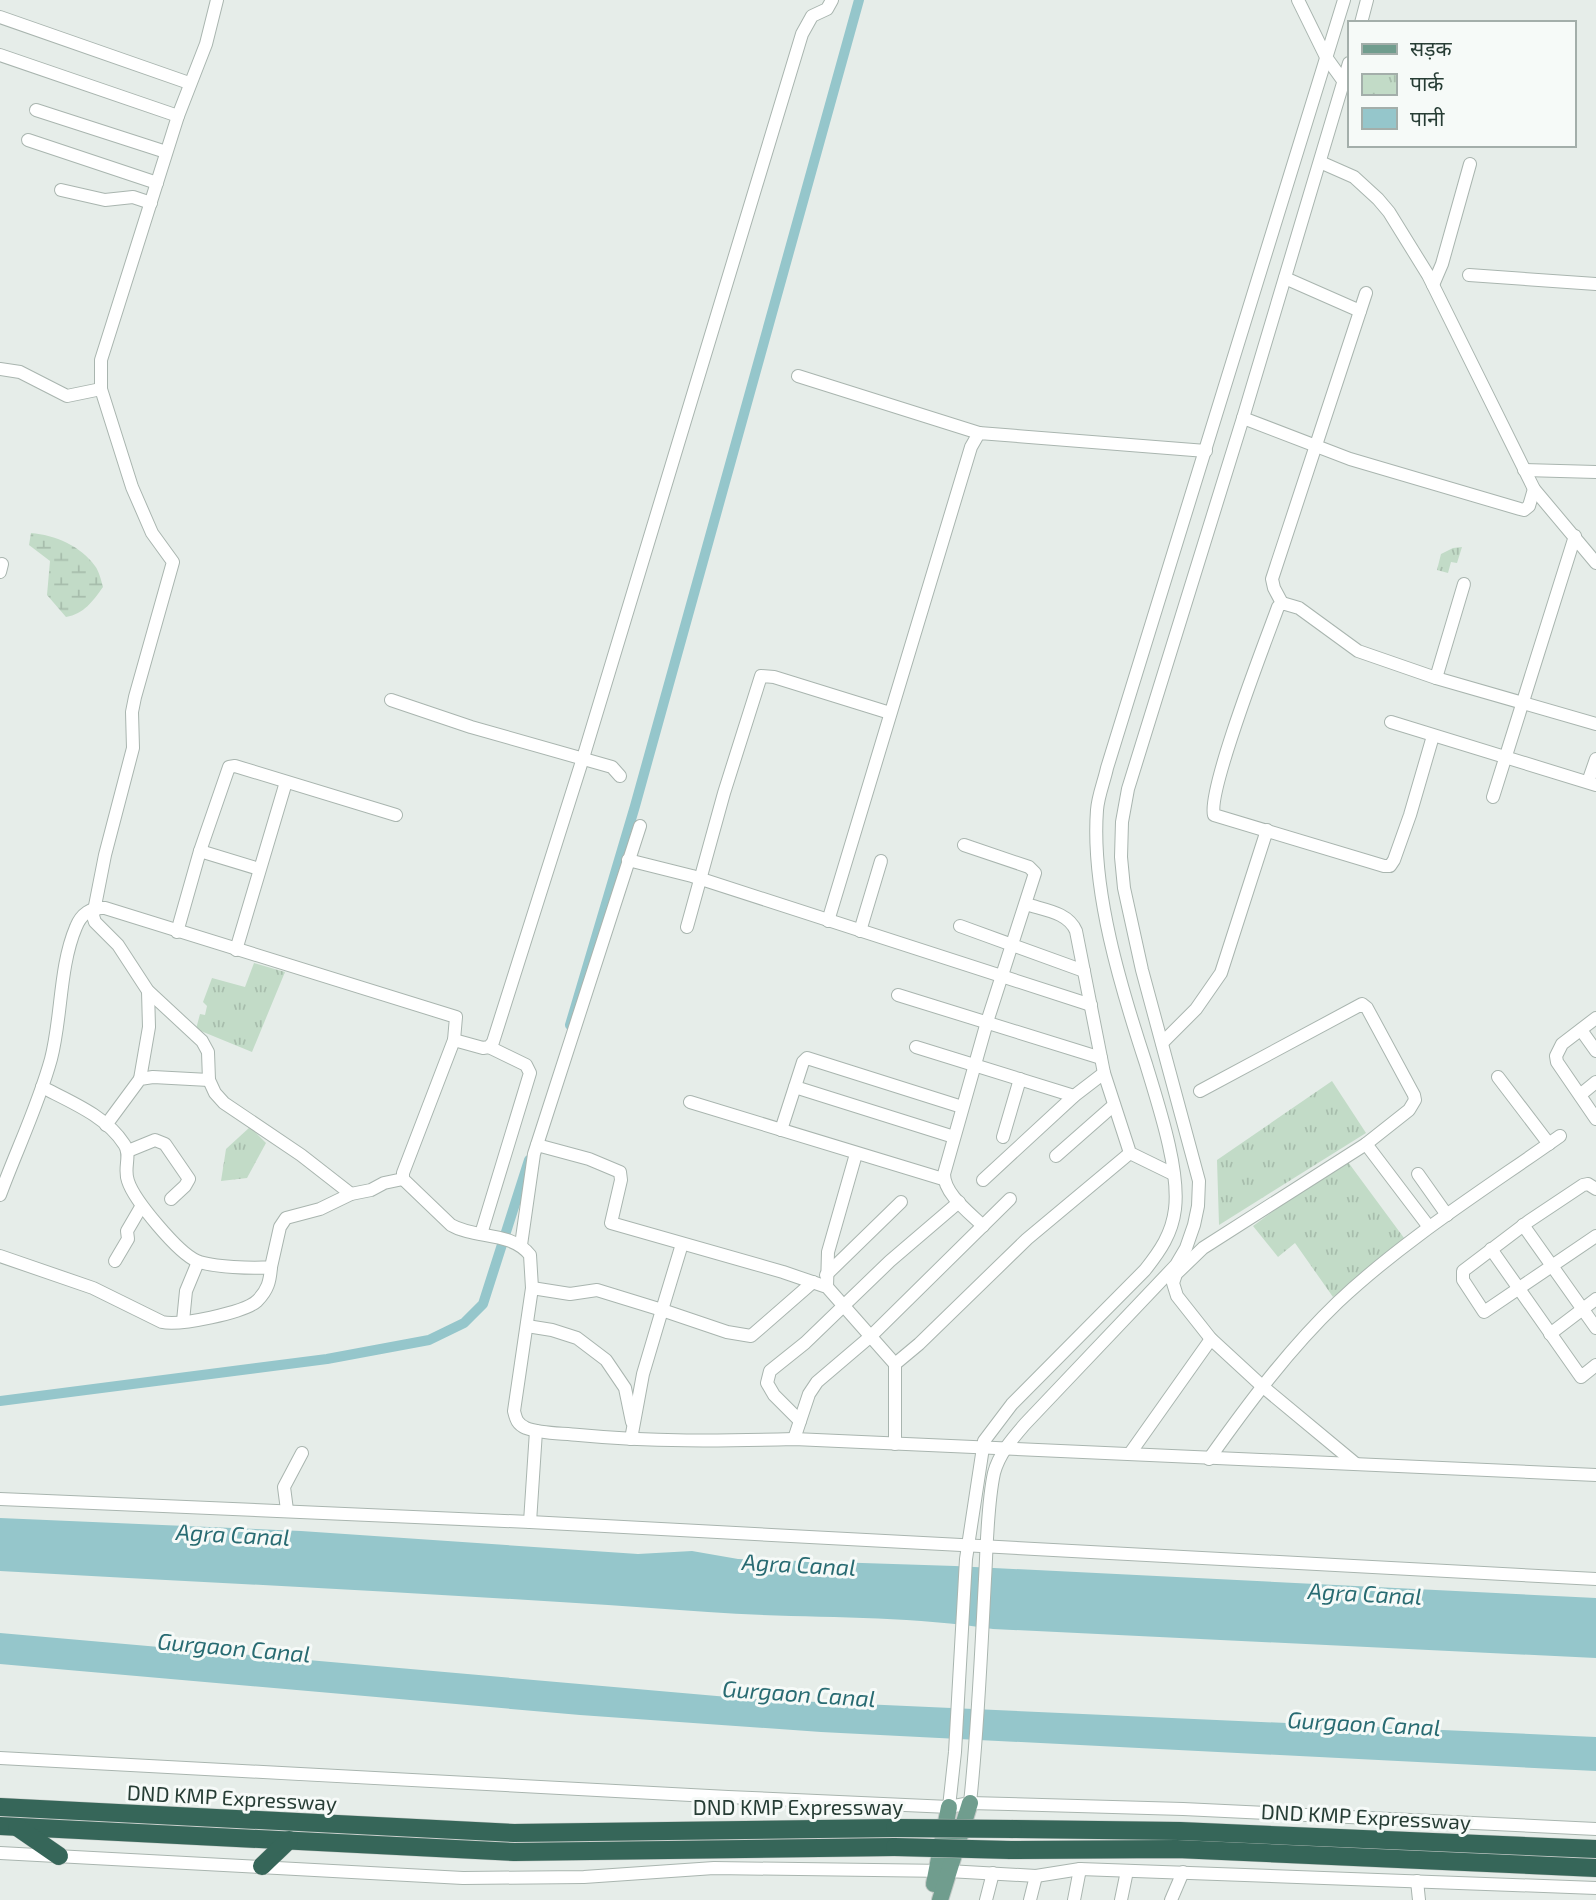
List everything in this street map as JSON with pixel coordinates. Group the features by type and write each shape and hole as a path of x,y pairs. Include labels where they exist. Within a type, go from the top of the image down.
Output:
{"highway":[{"name":"DND KMP Expressway","path":"0,1807 514,1833 895,1828 1180,1830 1596,1849"},
{"name":"DND KMP Expressway","path":"8,1826 514,1852 895,1847 1010,1850 1177,1849 1596,1868"},
{"path":"8,1826 59,1856"},
{"path":"262,1866 289,1840"}],"main road":[{"path":"930,1900 970,1803"},
{"path":"940,1900 949,1807"}],"street":[{"path":"217,0 206,44 189,83 166,152 102,360 101,388 132,487 147,523 173,562 135,697 132,712 133,748 92,909 95,922 118,946 148,991 202,1041 208,1052 209,1080 224,1103 295,1151 351,1194"},
{"path":"489,1047 583,758 802,34 812,16 827,9 832,0"},
{"path":"1298,0 1326,57 1344,82"},
{"path":"949,1807 955,1752 966,1553 982,1448 991,1429 1012,1404 1144,1270 1161,1249 1171,1229 1175,1207 1173,1174 1164,1121 1114,954 1102,886 1097,842 1097,808 1107,768 1344,0"},
{"path":"1362,21 1367,0"},
{"path":"0,17 189,83"},
{"path":"0,55 178,116"},
{"path":"970,1803 994,1474 1006,1447 1025,1424 1164,1279 1186,1248 1194,1225 1199,1181 1124,888 1122,822 1128,789 1348,67"},
{"path":"36,110 166,152"},
{"path":"28,140 157,183"},
{"path":"1320,162 1353,177 1389,212 1433,285 1534,489 1596,563"},
{"path":"1433,285 1442,264 1470,164"},
{"path":"61,190 101,199 133,197 151,203"},
{"path":"1469,275 1596,284"},
{"path":"1285,278 1360,311"},
{"path":"1366,293 1272,579 1273,588 1282,603 1299,608 1358,652 1436,678 1596,724"},
{"path":"0,369 20,372 67,396 101,388"},
{"path":"798,376 979,433 1206,452"},
{"path":"1243,418 1391,473 1524,510 1529,506 1534,489"},
{"path":"828,921 971,447 979,433"},
{"path":"1524,470 1596,472"},
{"path":"1493,797 1575,536"},
{"path":"1436,678 1464,584"},
{"path":"1282,603 1242,706 1213,805 1214,815 1390,866 1410,815 1433,736"},
{"path":"687,927 733,763 761,676 775,677 890,713"},
{"path":"391,700 471,727 612,767 620,776"},
{"path":"1391,722 1592,784 1596,759"},
{"path":"177,932 200,851 229,767 235,766 396,815"},
{"path":"236,950 286,782"},
{"path":"518,1244 537,1145 639,826"},
{"path":"1162,1043 1200,1003 1221,973 1267,830"},
{"path":"943,1179 986,1022 1035,871 964,845"},
{"path":"200,851 259,869"},
{"path":"628,860 700,879 1091,1005"},
{"path":"860,931 881,861"},
{"path":"1026,904 1065,916 1072,922 1104,1073 1130,1153 1173,1174"},
{"path":"0,1195 42,1087 54,1044 57,1009 72,936 79,919 92,909 111,909 177,932 452,1014 457,1020 454,1040 402,1179"},
{"path":"960,926 1084,971"},
{"path":"106,1125 140,1079 149,1027 148,991"},
{"path":"898,995 1101,1058"},
{"path":"1200,1091 1362,1004 1367,1008 1415,1100 1409,1110 1366,1144 1203,1248 1176,1274 1173,1283 1174,1291 1211,1339 1262,1386 1356,1464"},
{"path":"1596,1018 1562,1044 1556,1056 1596,1119"},
{"path":"1581,1030 1596,1051"},
{"path":"454,1040 483,1048 489,1047 526,1065 530,1073 481,1234"},
{"path":"916,1047 1074,1096"},
{"path":"781,1130 803,1062 807,1058 962,1107"},
{"path":"983,1180 1074,1096 1104,1073"},
{"path":"140,1079 153,1077 209,1080"},
{"path":"1209,1459 1262,1386 1337,1303 1429,1227 1554,1140 1499,1077"},
{"path":"1003,1137 1020,1079"},
{"path":"1580,1095 1596,1082"},
{"path":"42,1087 86,1110 124,1143 128,1152 127,1177 141,1207 185,1253 198,1262 271,1267"},
{"path":"795,1087 954,1137"},
{"path":"690,1102 943,1179 959,1202 983,1226"},
{"path":"1056,1156 1114,1105"},
{"path":"128,1152 155,1140 165,1143 189,1179 171,1199"},
{"path":"1366,1144 1429,1227"},
{"path":"537,1145 589,1159 620,1172 621,1180 611,1223 813,1282 827,1281 901,1202"},
{"path":"895,1364 1027,1239 1130,1153"},
{"path":"856,1154 828,1252 827,1281 843,1306 895,1364 895,1444"},
{"path":"1418,1174 1447,1215"},
{"path":"1596,1175 1590,1187 1523,1225 1463,1271 1462,1275 1484,1312 1596,1236"},
{"path":"0,1256 93,1288 170,1324 251,1305 268,1288 282,1221 320,1209 351,1194 366,1192 384,1183 402,1179"},
{"path":"402,1179 459,1230 518,1244 530,1255 533,1288 514,1411 517,1422 536,1431 632,1434 690,1442 794,1439 1596,1475"},
{"path":"794,1439 812,1388 871,1336 1010,1199"},
{"path":"800,1421 774,1395 767,1383 770,1371 805,1343 890,1261 959,1202"},
{"path":"115,1261 128,1239 127,1231 141,1207"},
{"path":"1523,1225 1596,1328"},
{"path":"632,1434 643,1374 682,1244"},
{"path":"1491,1249 1581,1377 1596,1365"},
{"path":"183,1321 186,1291 198,1262"},
{"path":"533,1288 570,1294 597,1290 727,1332 751,1336 813,1282"},
{"path":"1550,1334 1596,1299"},
{"path":"527,1326 577,1338 606,1360 625,1388 632,1434"},
{"path":"1130,1452 1211,1339"},
{"path":"530,1522 536,1431"},
{"path":"287,1510 284,1487 302,1453"},
{"path":"0,1499 530,1522 966,1553 988,1546 1596,1579"},
{"path":"0,1758 700,1796 949,1807 970,1803 1183,1809 1596,1829"},
{"path":"0,1853 463,1878 584,1877 714,1868 993,1872 1036,1876 1080,1869 1596,1888"},
{"path":"1074,1900 1080,1869"},
{"path":"1121,1900 1127,1871"},
{"path":"986,1900 993,1872"},
{"path":"1171,1900 1183,1872"},
{"path":"1030,1900 1036,1876"},
{"path":"1417,1881 1419,1900"}],"green space":[{"path":"31,533 49,536 75,547 96,568 103,587 83,610 66,617 47,595 50,561 29,545"},
{"path":"1462,547 1457,563 1451,562 1448,573 1437,570 1441,554"},
{"path":"254,963 285,972 252,1052 196,1029 200,1014 205,1015 207,1006 203,1002 212,978 245,987"},
{"path":"1332,1081 1366,1133 1219,1225 1217,1160"},
{"path":"250,1127 266,1143 247,1178 221,1181 226,1149"},
{"path":"1345,1158 1407,1242 1333,1297 1295,1243 1278,1257 1253,1226"}],"water":[{"name":"Agra Canal","path":"0,1518 301,1531 638,1554 692,1551 738,1559 955,1566 1596,1598 1596,1658 993,1629 922,1621 743,1614 0,1571"},
{"path":"0,1633 751,1699 1596,1737 1596,1771 821,1732 580,1715 0,1664"}],"waterway":[{"path":"570,1025 635,806 859,0"},
{"path":"0,1401 327,1359 429,1340 464,1323 483,1304 529,1160"}],"water label":[{"name":"Gurgaon Canal","path":"234,1647"},
{"name":"Gurgaon Canal","path":"799,1693"},
{"name":"Gurgaon Canal","path":"1364,1723"}]}
